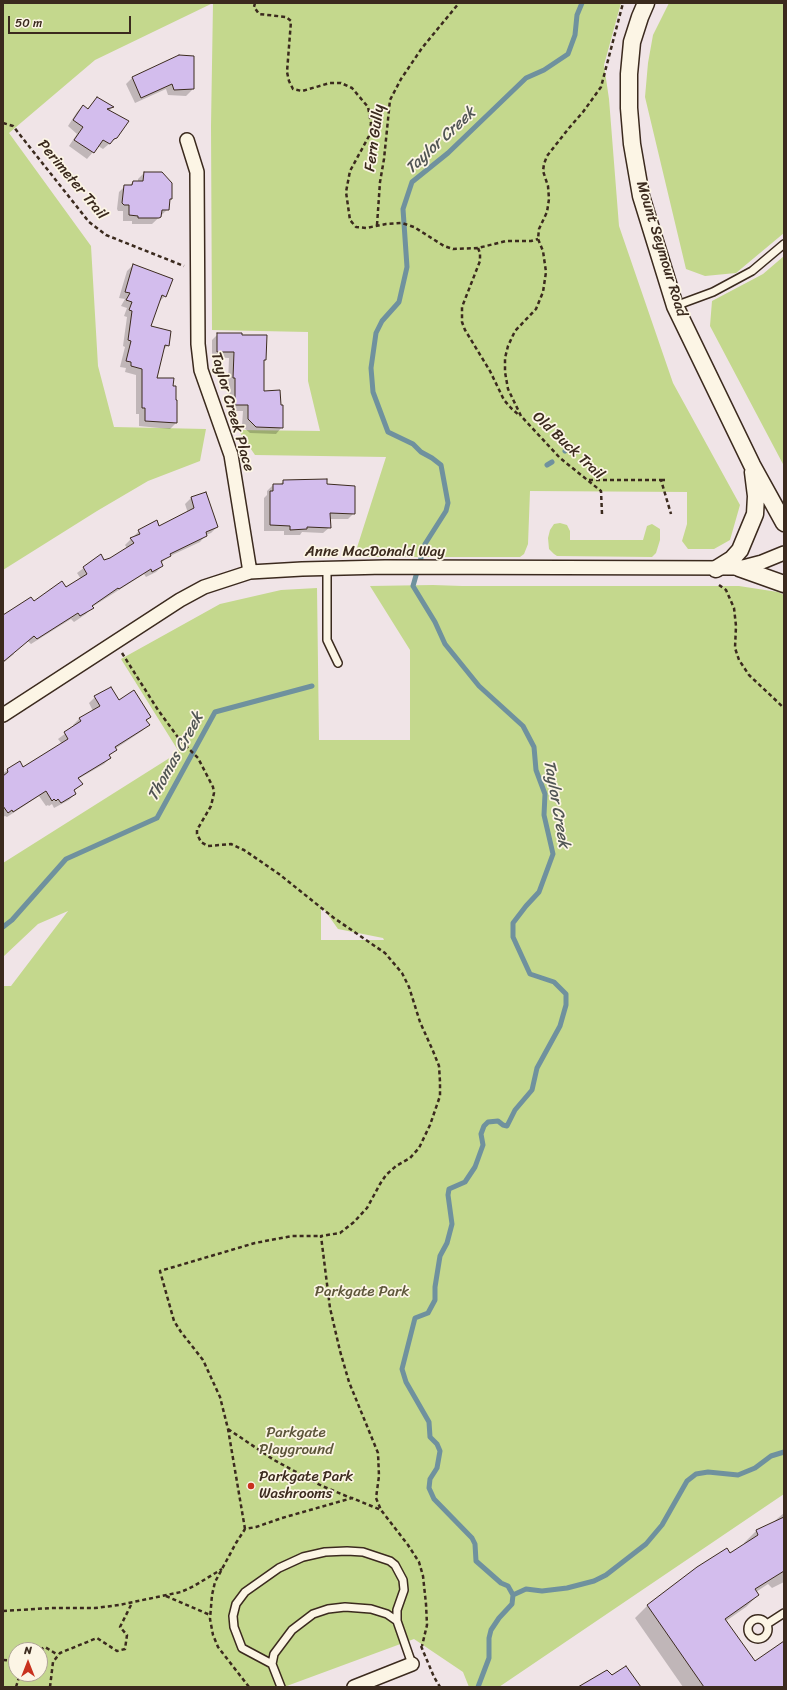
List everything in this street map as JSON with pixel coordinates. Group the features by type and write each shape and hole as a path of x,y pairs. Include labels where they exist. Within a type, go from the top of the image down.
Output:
{"street":[{"name":"Mount Seymour Road","path":"646,3 632,42 630,66 629,108 632,144 641,196 675,306 752,465 784,523"},
{"name":"Taylor Creek Place","path":"186,140 197,172 198,344 201,370 231,455 250,572"},
{"path":"715,577 740,550 755,514 756,496 752,465"},
{"name":"Anne MacDonald Way","path":"3,715 180,600 204,588 250,572 385,567 715,577 739,568 762,562 784,553"},
{"path":"739,568 784,584"},
{"path":"360,1686 412,1664"}],"lane":[{"path":"675,306 713,292 752,271 784,244"},
{"path":"327,568 328,640 338,663"},
{"path":"272,1664 242,1648 234,1627 233,1616 236,1604 245,1592 264,1577 279,1568 303,1557 325,1552 347,1551 363,1552 390,1561 395,1564 400,1572 404,1590 397,1610 397,1621 412,1664"},
{"path":"281,1687 272,1664 274,1654 292,1630 313,1614 328,1609 345,1607 372,1609 387,1614 397,1621"},
{"path":"767,1624 784,1612"}],"path":[{"path":"255,3 254,7 259,14 286,17 291,21 287,72 293,89 302,91 330,83 341,83 352,88 368,107 371,123 369,136 350,171 346,192 350,220 356,227 366,228 391,223 402,223 414,227 444,246 453,248 478,248 506,241 531,241 538,239 539,229 547,212 549,199 548,186 543,171 544,164 547,156 583,112 601,87 623,3"},
{"name":"Fern Gully","path":"377,225 380,182 390,100 401,79 422,48 458,3"},
{"name":"Perimeter Trail","path":"3,123 13,126 89,222 106,235 197,271"},
{"name":"Old Buck Trail","path":"538,239 543,251 546,272 543,292 536,309 515,331 508,346 505,358 505,372 508,389 521,416 560,458 601,491 602,514"},
{"path":"478,248 480,253 480,261 462,307 462,322 465,330 490,371 504,400 521,416"},
{"path":"588,480 666,480"},
{"path":"661,480 672,514"},
{"path":"715,577 719,585 726,590 734,608 736,626 735,648 739,660 748,675 784,708"},
{"path":"114,644 158,710 175,733 198,758 214,789 213,802 207,814 200,822 197,832 198,838 204,844 214,846 231,844 244,850 291,883 391,959 402,973 409,987 421,1026 439,1066 440,1096 430,1125 418,1148 410,1158 396,1166 386,1175 367,1208 354,1222 340,1233 321,1236 292,1236 256,1243 160,1271 174,1321 203,1360 220,1397 228,1429 245,1529"},
{"path":"321,1236 330,1308 340,1351 349,1382 378,1453 379,1476 376,1498 381,1510"},
{"path":"228,1429 274,1460 322,1486 352,1498"},
{"path":"3,1611 51,1608 95,1608 166,1596 188,1589 222,1568"},
{"path":"166,1596 210,1615"},
{"path":"50,1687 53,1662 60,1653 97,1638 117,1651 126,1649 127,1635 120,1627 132,1602"},
{"path":"48,1649 58,1655"}],"green space":[{"path":"3,3 213,3 95,60 9,133 91,246 98,366 114,427 206,429 200,461 148,481 3,570"},
{"path":"213,3 621,3 604,65 609,99 619,226 673,383 740,505 730,540 714,549 688,549 682,541 687,524 687,492 530,491 528,544 524,554 520,557 354,557 386,457 255,455 238,430 320,431 308,381 308,332 212,330 211,126"},
{"path":"669,3 784,3 784,233 736,273 705,276 686,269 645,97 648,63 653,35"},
{"path":"784,256 784,466 710,326 712,301 763,274"},
{"path":"560,523 567,525 570,531 570,540 643,540 647,526 652,524 660,529 660,540 656,553 652,557 557,556 549,549 548,538 550,530 554,524"},
{"name":"Parkgate Park","path":"370,586 739,586 778,592 784,595 784,1494 499,1687 469,1687 463,1672 414,1639 284,1687 3,1687 3,986 11,986 68,911 38,924 3,957 3,863 179,752 121,659 220,604 281,590 317,588 319,740 410,740 410,650","holes":["321,905 338,929 383,938 384,940 321,940"]}],"building":[{"path":"179,55 194,56 194,89 174,90 172,84 141,98 132,77"},
{"path":"97,97 114,107 107,109 129,121 117,138 110,144 103,140 94,153 74,140 83,127 73,120 83,105 88,109"},
{"path":"144,172 162,172 172,183 172,199 170,199 169,210 162,210 161,217 159,218 138,218 138,216 129,215 129,205 124,205 122,203 124,185 132,185 133,181 143,181"},
{"path":"133,264 173,279 166,297 162,295 151,326 171,331 169,346 165,345 157,378 174,378 173,386 176,386 177,400 177,423 145,421 145,408 142,408 142,369 131,366 131,362 126,361 131,341 128,340 132,311 129,310 132,302 126,300 130,293 125,292"},
{"path":"217,333 267,335 266,360 264,360 264,391 280,390 281,405 283,405 283,428 256,427 248,419 248,405 235,405 235,378 233,378 234,352 217,352"},
{"path":"327,479 327,484 355,486 355,514 330,513 331,528 307,527 307,529 290,530 290,526 270,525 270,491 273,491 273,484 283,484 283,480"},
{"path":"206,492 218,527 206,532 207,536 170,554 171,556 161,561 163,566 152,572 151,569 119,589 118,588 92,606 94,608 80,616 78,613 37,639 34,636 3,662 3,615 31,597 34,601 62,581 66,587 87,574 83,567 101,554 104,560 110,558 134,543 130,538 140,534 138,530 157,520 159,526 194,508 191,497"},
{"path":"111,687 119,700 134,690 151,717 146,720 150,725 115,747 117,750 109,755 111,758 78,778 83,784 74,790 76,794 61,803 58,799 56,801 54,799 52,801 46,791 13,812 12,810 8,813 3,806 3,776 8,772 7,769 20,761 23,767 68,739 64,732 81,721 79,718 100,706 94,696"},
{"path":"784,1517 784,1571 755,1589 759,1595 725,1619 755,1661 784,1641 784,1687 704,1687 647,1605 697,1567 727,1548 730,1553 758,1535 756,1530"},
{"path":"626,1666 641,1687 578,1687 607,1670 612,1675"}],"waterway":[{"name":"Taylor Creek","path":"478,1687 489,1658 489,1638 491,1630 499,1618 512,1604 513,1595 508,1586 501,1583 476,1561 475,1544 472,1538 434,1499 429,1488 430,1479 437,1468 440,1451 437,1444 430,1437 429,1422 406,1382 402,1369 415,1318 428,1313 435,1300 435,1287 440,1256 447,1243 452,1224 448,1195 449,1189 465,1182 475,1167 483,1145 481,1134 484,1126 488,1122 498,1121 507,1126 515,1110 532,1090 537,1068 560,1026 566,1005 566,994 554,982 530,974 513,937 513,923 539,892 553,854 544,815 545,794 536,770 534,747 523,726 479,686 445,644 435,622 413,586 425,544 446,511 448,503 441,465 421,452 413,444 388,432 373,392 371,368 376,333 382,321 399,302 407,267 403,209 412,182 448,153 526,78 544,70 568,54 575,35 577,15 582,3"},
{"path":"565,451 568,446"},
{"path":"547,465 552,462"},
{"name":"Thomas Creek","path":"3,927 12,920 66,859 157,818 215,712 312,686"},
{"path":"513,1595 526,1589 542,1591 567,1588 594,1581 606,1575 646,1544 662,1525 687,1481 696,1474 708,1472 738,1475 755,1468 771,1456 784,1452"}],"place":[{"name":"Parkgate Park Washrooms","path":"251,1486"}],"park label":[{"name":"Parkgate Playground","path":"296,1442"}]}
